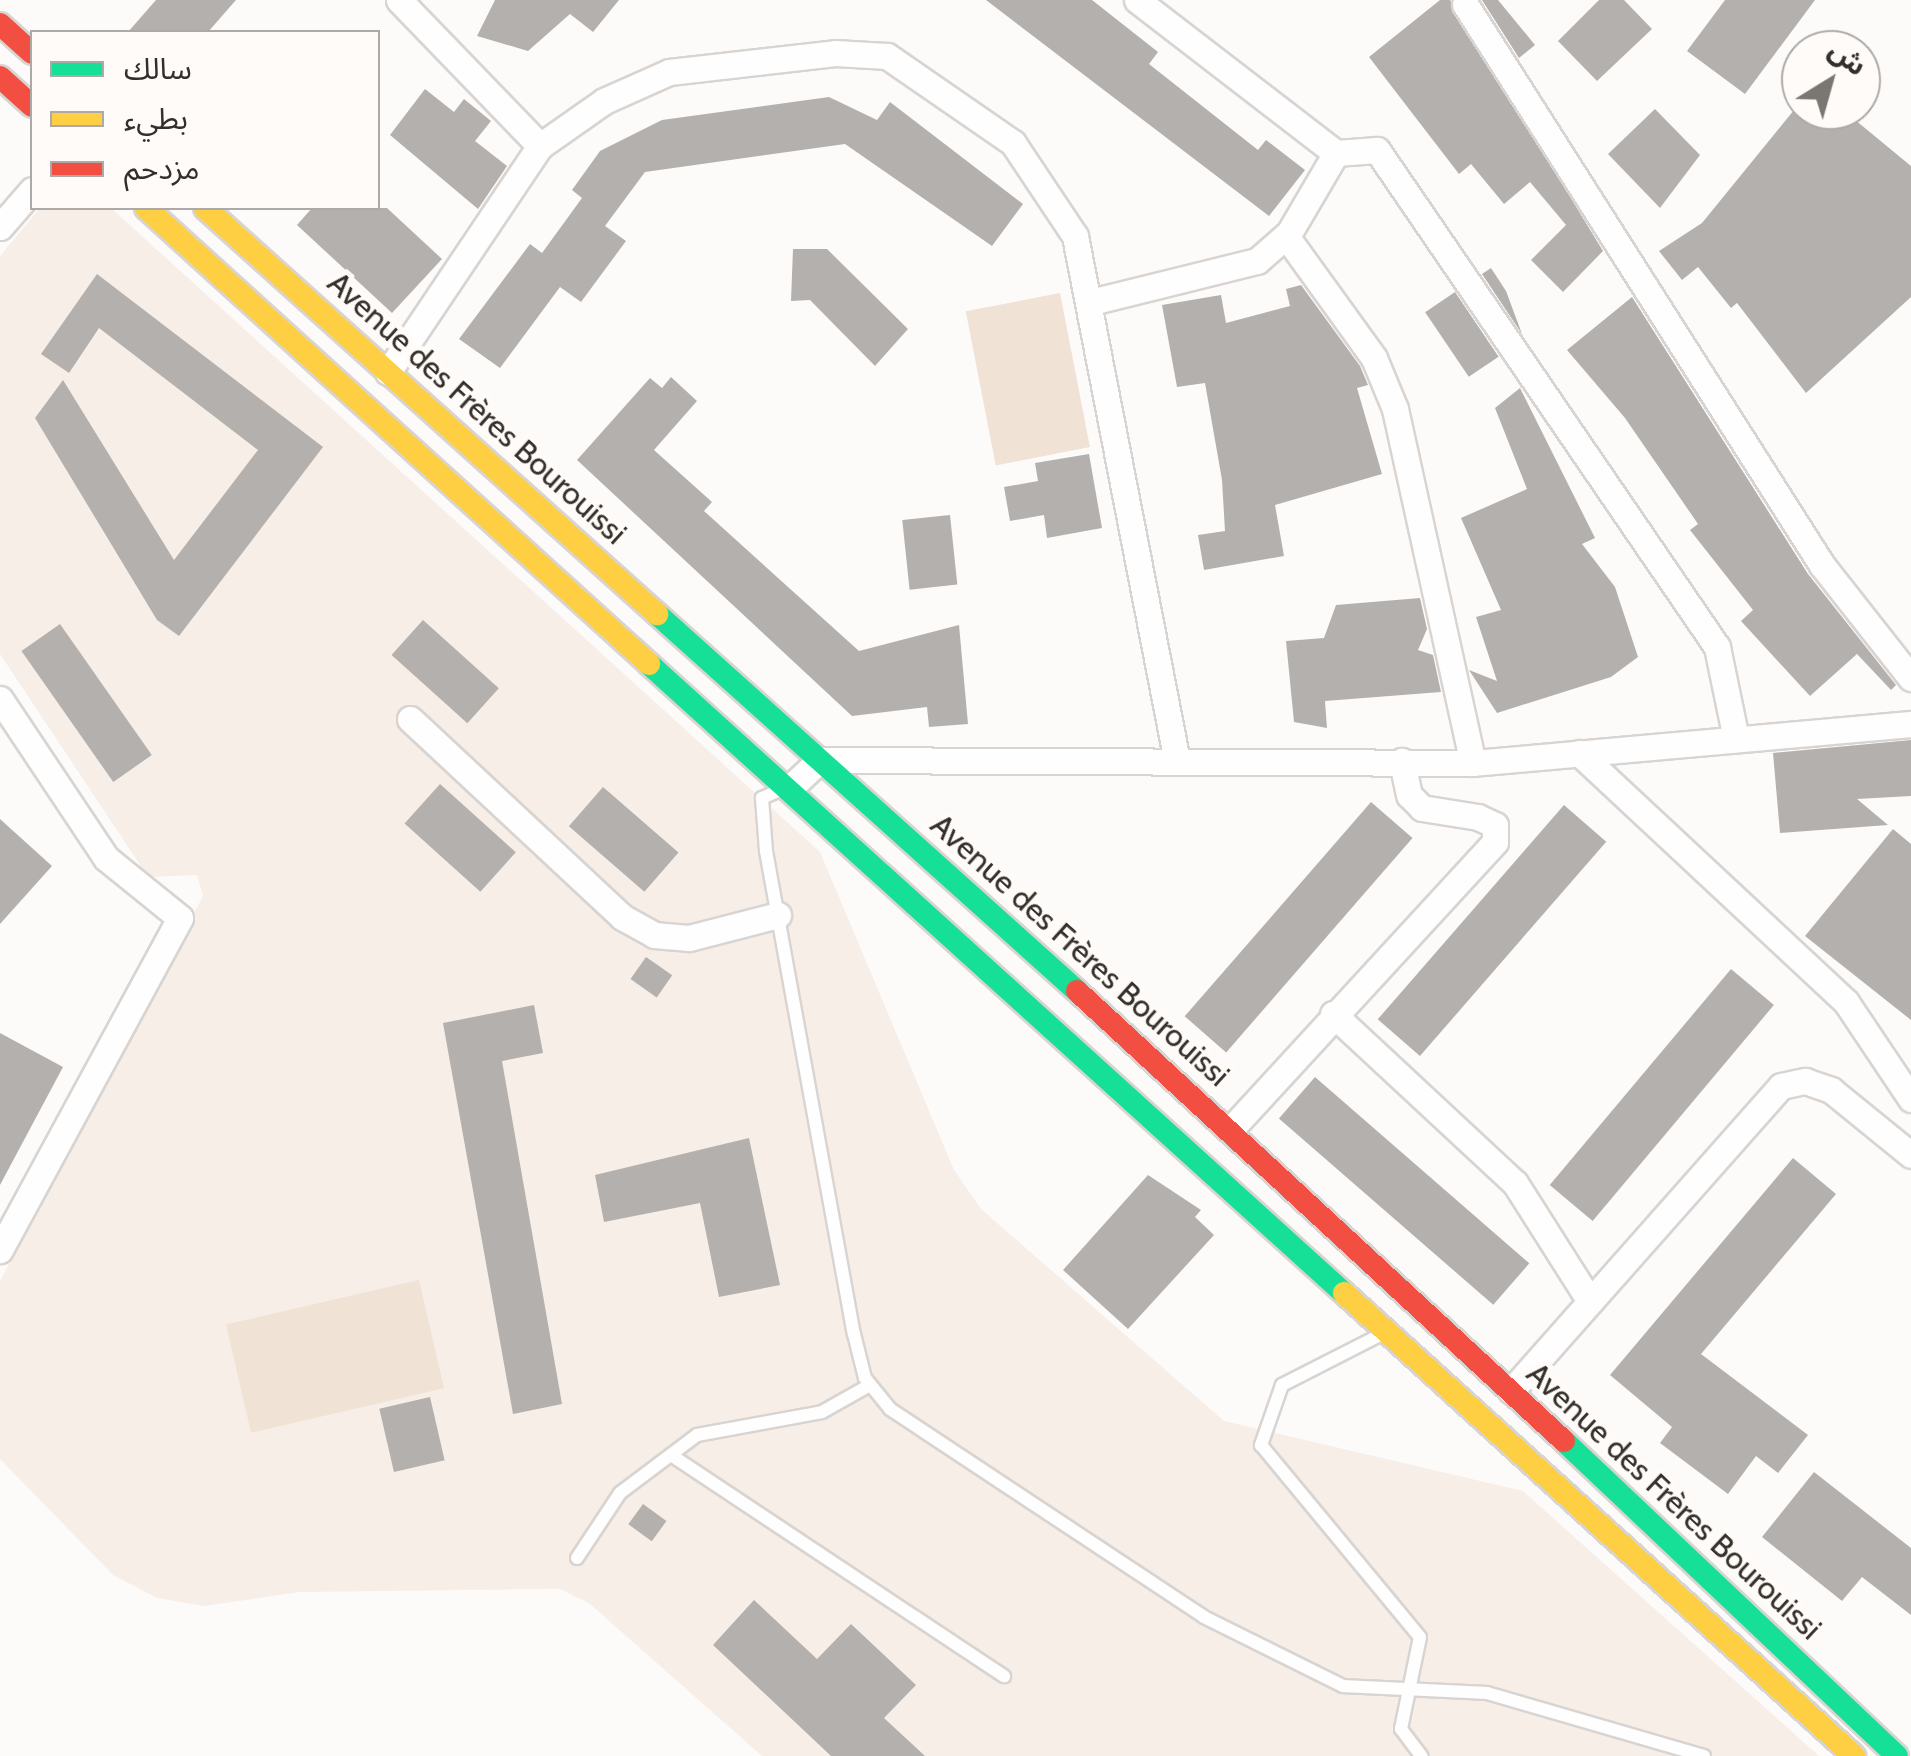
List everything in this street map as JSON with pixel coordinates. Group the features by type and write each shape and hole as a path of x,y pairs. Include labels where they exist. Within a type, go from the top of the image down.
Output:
{"main road":[{"path":"0,24 30,51"},
{"path":"0,77 30,104"},
{"path":"148,210 793,785 1854,1756"},
{"name":"Avenue des Frères Bourouissi","path":"207,210 1231,1129 1897,1756"}],"street":[{"path":"400,0 540,146"},
{"path":"1137,0 1336,153 1377,150 1410,190 1717,646 1736,739"},
{"path":"1465,4 1822,565 1911,678"},
{"path":"388,372 540,146 669,72 835,52 887,56 946,90 1040,174 1075,236 1176,756"},
{"path":"1090,302 1257,261 1286,236 1336,153"},
{"path":"0,227 30,192"},
{"path":"1286,236 1365,344 1395,409 1473,762"},
{"path":"0,698 106,858 180,918 0,1250"},
{"path":"410,718 622,917 654,935 688,938 778,915"},
{"path":"793,785 820,760 1176,756 1473,762 1911,724"},
{"path":"1579,753 1846,1002 1911,1099"},
{"path":"1231,1129 1332,1014 1495,842 1495,825 1478,817 1422,808 1409,795 1402,761"},
{"path":"1332,1014 1515,1183 1590,1302"},
{"path":"1511,1391 1782,1086 1831,1090 1911,1155"}],"lane":[{"path":"793,785 762,798 778,915 870,1385 935,1446 1204,1618 1343,1686 1406,1694 1487,1693 1704,1756"},
{"path":"1388,1330 1282,1385 1261,1445 1420,1637 1401,1730 1421,1756"},
{"path":"577,1558 620,1493 697,1436 822,1412 870,1385"},
{"path":"671,1454 1004,1676"}],"shaded area":[{"path":"38,210 113,210 820,852 954,1170 981,1209 1224,1421 1523,1491 1819,1756 762,1756 590,1604 560,1589 300,1592 204,1606 157,1598 113,1575 0,1459 0,1281 203,896 197,875 148,877 0,654 0,256"},
{"path":"1060,293 1090,447 996,465 966,311"},
{"path":"419,1280 444,1388 251,1433 226,1325"}],"building":[{"path":"156,0 236,0 210,30 130,30"},
{"path":"495,0 619,0 593,32 570,14 528,51 477,36"},
{"path":"986,0 1092,0 1158,52 1149,64 1258,150 1266,140 1305,170 1269,216"},
{"path":"1440,0 1450,0 1603,251 1563,292 1531,260 1566,225 1530,182 1504,204 1471,164 1459,174 1369,57"},
{"path":"1482,0 1498,0 1535,45 1519,58"},
{"path":"1599,0 1624,0 1652,29 1597,81 1558,41"},
{"path":"1725,0 1815,0 1793,30 1781,30 1781,46 1745,94 1687,51"},
{"path":"425,89 454,112 464,99 491,121 475,141 507,166 478,209 390,135"},
{"path":"829,97 877,120 890,102 1023,204 992,246 845,144 645,172 605,226 626,241 581,302 560,287 500,368 459,339 530,244 542,253 582,198 572,190 600,151 662,120"},
{"path":"1655,109 1700,155 1660,208 1608,154"},
{"path":"1781,126 1781,130 1867,130 1911,166 1911,297 1806,393 1737,303 1731,308 1698,267 1682,280 1659,251 1702,223"},
{"path":"387,208 442,259 392,313 297,225 310,210"},
{"path":"793,249 827,249 908,329 875,366 810,300 791,301"},
{"path":"1491,268 1506,291 1522,334 1482,274"},
{"path":"97,274 323,447 179,636 157,620 35,418 63,380 174,560 258,450 99,328 69,373 41,354"},
{"path":"1301,285 1360,366 1368,385 1357,388 1382,474 1275,505 1284,556 1204,570 1198,535 1225,531 1222,480 1205,383 1177,387 1162,305 1221,295 1226,323 1290,306 1286,289"},
{"path":"1455,292 1499,357 1469,377 1425,312"},
{"path":"1632,297 1808,574 1896,685 1891,690 1857,654 1810,696 1741,621 1753,610 1690,530 1698,524 1625,418 1567,350"},
{"path":"671,377 697,401 654,450 712,502 704,511 859,651 959,625 968,724 929,727 927,707 852,716 577,460 650,378 662,388"},
{"path":"1520,388 1595,538 1582,544 1615,587 1638,657 1611,677 1497,713 1469,670 1497,681 1476,617 1501,610 1461,518 1527,489 1495,408"},
{"path":"1089,454 1102,528 1047,538 1044,515 1010,521 1004,487 1038,481 1035,463"},
{"path":"950,515 957,585 910,590 902,520"},
{"path":"1420,598 1427,629 1418,650 1433,655 1441,692 1325,701 1327,728 1294,722 1286,641 1324,638 1336,605"},
{"path":"423,620 499,688 467,723 392,655"},
{"path":"60,624 152,755 113,782 21,651"},
{"path":"1911,740 1911,796 1857,799 1888,825 1780,833 1773,753"},
{"path":"440,784 516,852 480,892 405,823"},
{"path":"603,787 678,853 644,892 569,826"},
{"path":"1371,802 1413,838 1226,1052 1185,1016"},
{"path":"1564,805 1606,842 1420,1056 1378,1019"},
{"path":"0,819 52,866 0,924"},
{"path":"1893,829 1911,844 1911,1020 1805,936"},
{"path":"646,957 672,975 657,997 631,979"},
{"path":"1731,969 1774,1005 1593,1221 1550,1185"},
{"path":"534,1005 543,1053 502,1061 562,1404 513,1414 443,1023"},
{"path":"0,1033 63,1067 0,1185"},
{"path":"1315,1077 1529,1263 1493,1305 1279,1119"},
{"path":"749,1138 780,1285 719,1297 700,1203 604,1222 595,1175"},
{"path":"1793,1158 1836,1194 1701,1354 1808,1435 1778,1473 1756,1456 1728,1494 1660,1443 1672,1427 1610,1375"},
{"path":"1148,1175 1201,1210 1195,1217 1214,1235 1128,1329 1063,1270"},
{"path":"430,1397 445,1460 394,1472 379,1409"},
{"path":"1814,1472 1911,1548 1911,1615 1862,1577 1842,1601 1762,1537"},
{"path":"643,1504 666,1521 652,1541 628,1524"},
{"path":"754,1600 817,1659 851,1624 916,1685 884,1718 925,1756 831,1756 713,1645"}],"traffic: fast":[{"path":"657,614 1077,991"},
{"path":"649,664 1344,1293"},
{"path":"1564,1441 1897,1756"}],"traffic: slow":[{"path":"148,210 649,664"},
{"path":"207,210 657,614"},
{"path":"1344,1293 1854,1756"}],"traffic: jam":[{"path":"0,24 30,51"},
{"path":"0,77 30,104"},
{"path":"1077,991 1564,1441"}]}
